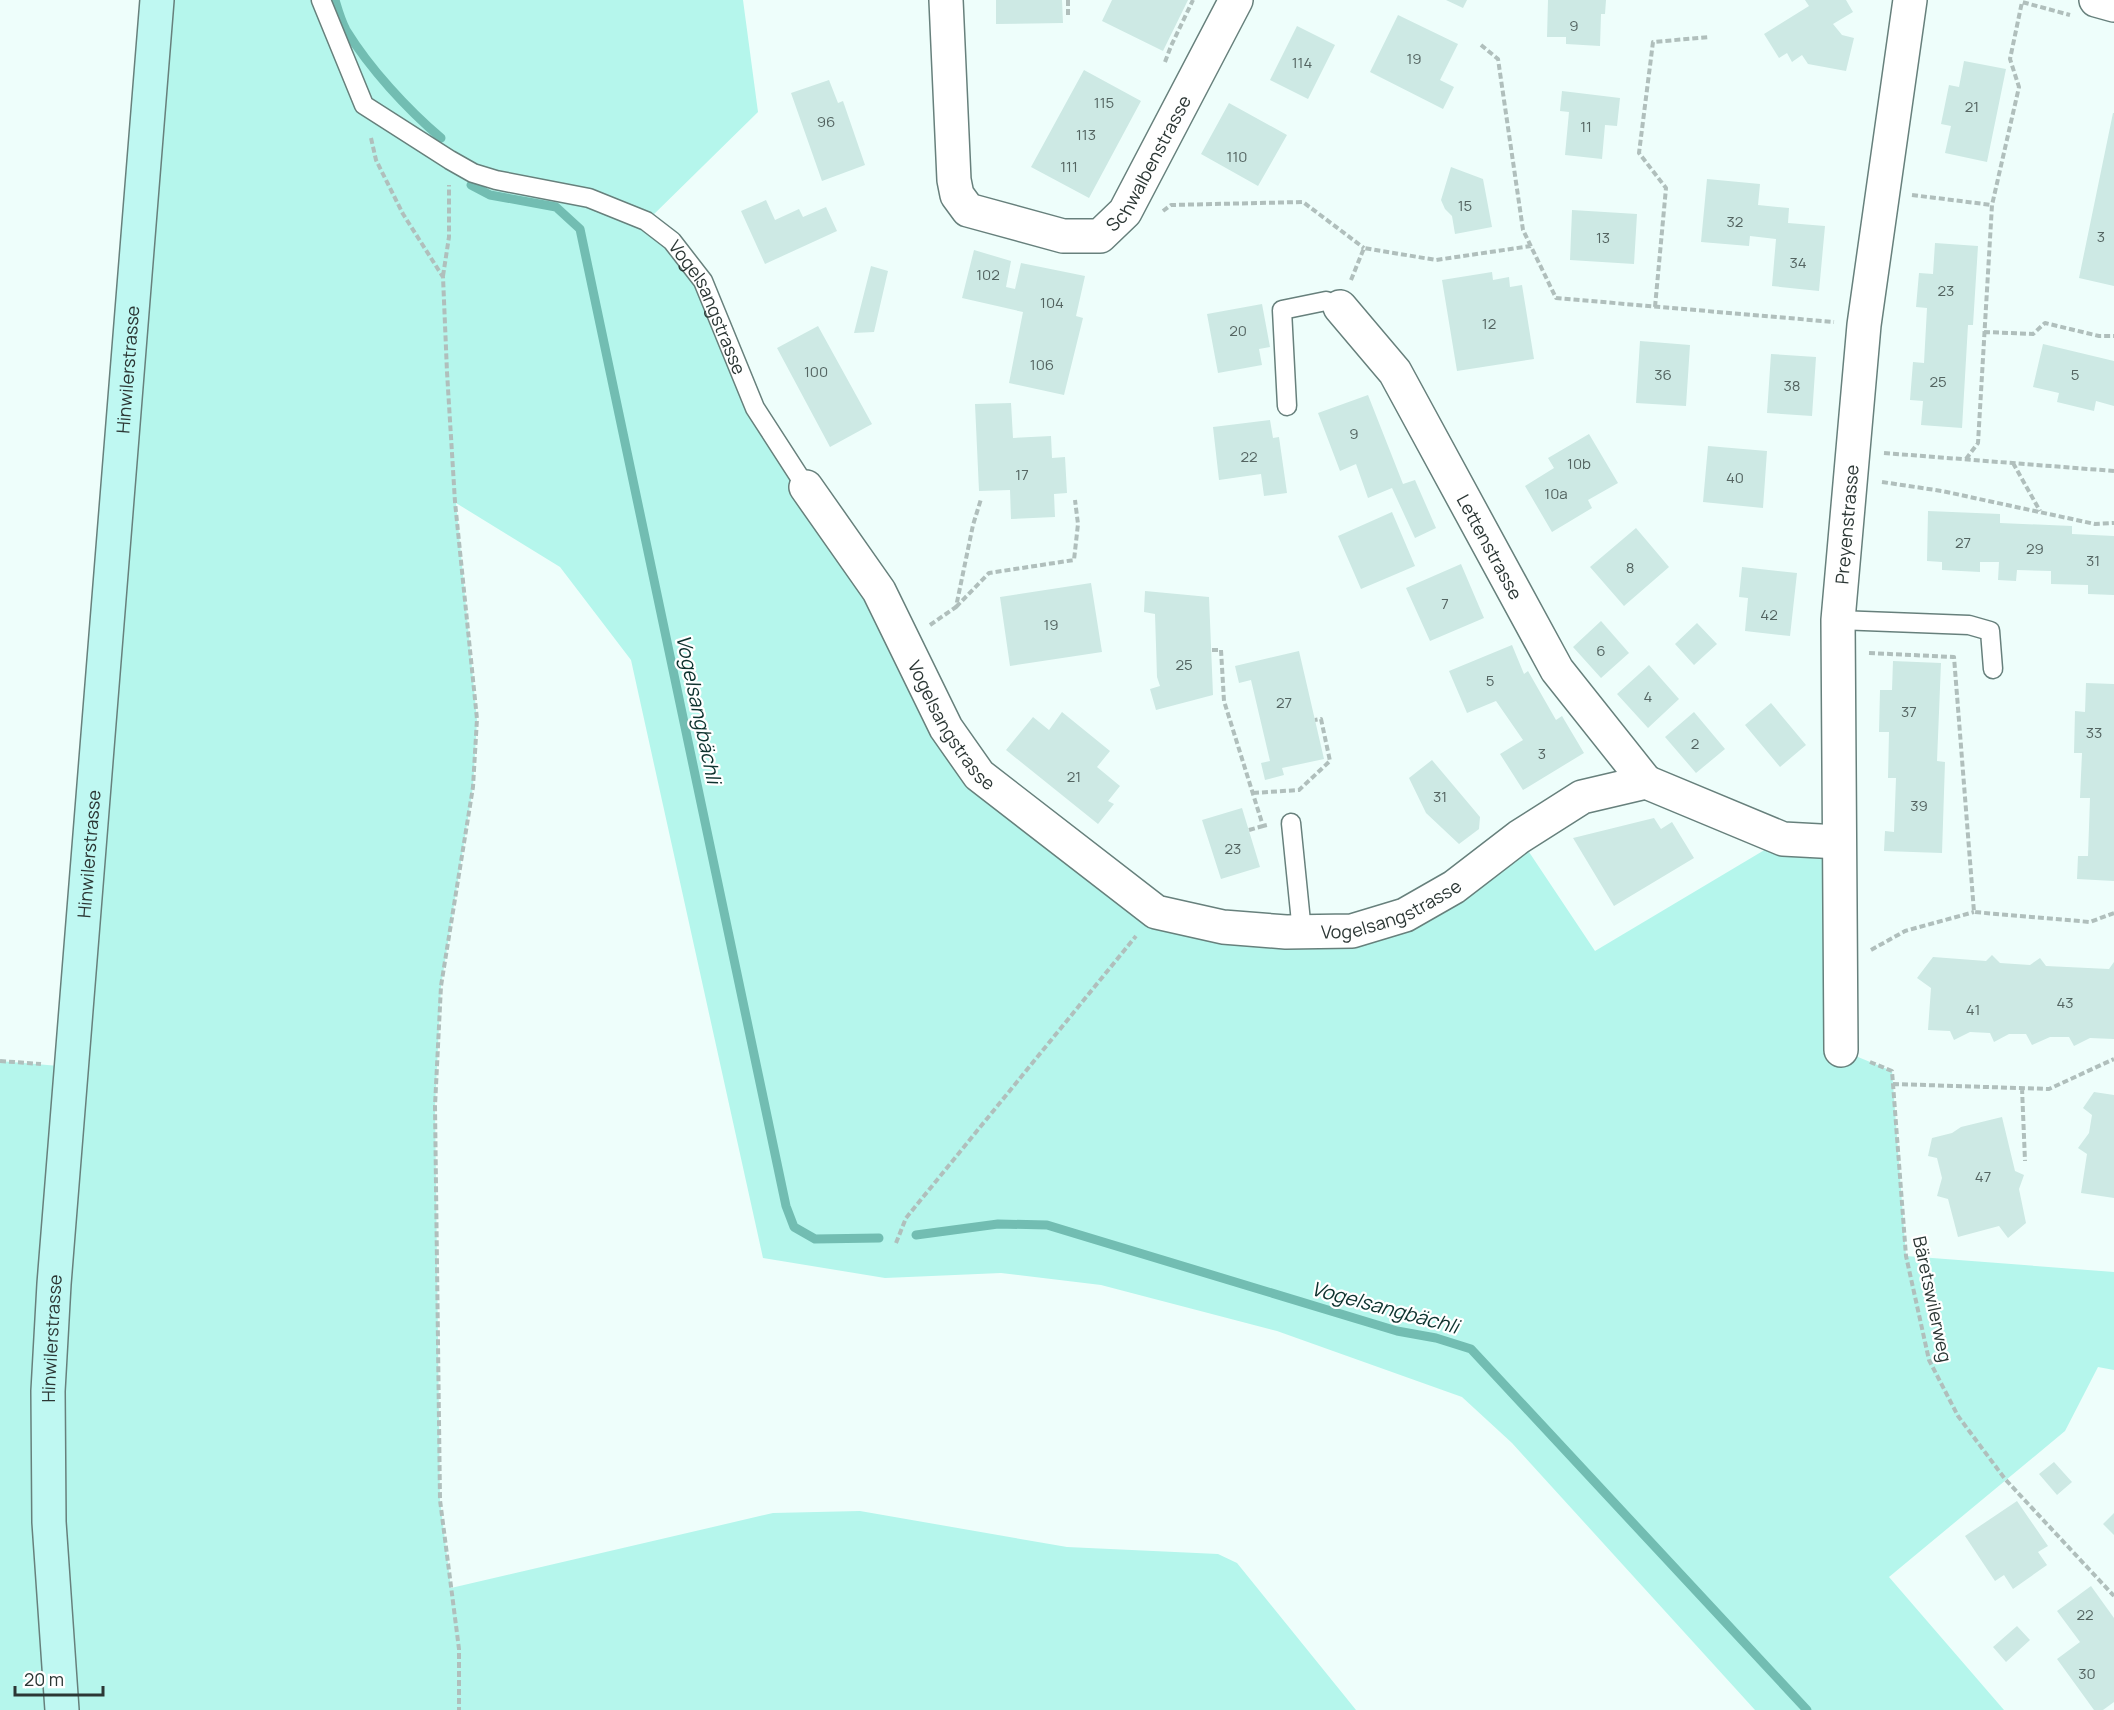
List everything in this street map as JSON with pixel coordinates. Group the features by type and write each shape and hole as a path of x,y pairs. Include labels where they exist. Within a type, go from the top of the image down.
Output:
{"main road":[{"name":"Hinwilerstrasse","path":"62,1710 49,1522 48,1391 54,1284 157,0"}],"street":[{"name":"Schwalbenstrasse","path":"946,0 954,180 957,195 968,210 1063,236 1100,236 1125,212 1236,0"},
{"name":"Preyenstrasse","path":"1841,1050 1838,636 1864,325 1910,0"},
{"path":"2087,9 2114,4"},
{"name":"Lettenstrasse","path":"1340,307 1395,372 1557,670 1646,782"},
{"name":"Vogelsangstrasse","path":"806,487 879,591 946,728 979,775 1156,912 1223,927 1302,932 1352,931 1405,915 1454,887 1519,837 1582,796 1646,782"},
{"path":"1646,782 1783,839 1839,842"}],"lane":[{"path":"321,0 364,105"},
{"name":"Vogelsangstrasse","path":"364,105 450,160 473,172 496,180 588,198 646,221 672,241 703,281 755,408 806,487"},
{"path":"1287,406 1282,310 1326,301 1340,307"},
{"path":"1838,636 1969,625 1990,631 1993,669"},
{"path":"1291,823 1302,932"}],"path":[{"path":"1068,0 1068,18"},
{"path":"1163,69 1171,46 1193,0"},
{"path":"1966,459 1978,443 1992,205 2019,87 2010,59 2022,2 2087,9"},
{"path":"1655,307 1666,188 1639,153 1653,42 1710,37"},
{"path":"1481,45 1498,59 1523,230 1556,298 1864,325"},
{"path":"364,105 376,160 403,214 443,277"},
{"path":"450,160 449,237 443,277 447,372 454,490 477,720 473,787 441,986 435,1106 440,1500 459,1649 459,1710"},
{"path":"1883,191 1992,205"},
{"path":"1161,212 1171,206 1303,202 1364,248 1436,260 1531,246"},
{"path":"1340,307 1364,248"},
{"path":"1984,332 2033,334 2045,323 2099,336 2114,336"},
{"path":"1852,464 1966,459 2114,471"},
{"path":"2013,463 2040,512"},
{"path":"1852,464 1942,491 2095,524 2114,523"},
{"path":"956,607 973,525 981,499"},
{"path":"905,642 956,607 989,573 1074,560 1078,524 1075,500"},
{"path":"1838,636 1954,657 1974,912"},
{"path":"1212,650 1221,650 1224,701 1263,826"},
{"path":"1253,793 1299,790 1330,761 1321,719 1316,720"},
{"path":"1249,830 1291,823"},
{"path":"896,1243 906,1218 1156,912"},
{"path":"1840,967 1905,931 1974,912 2090,922 2114,913"},
{"path":"1841,1050 1892,1071 1893,1084 2049,1089 2114,1059"},
{"path":"0,1061 72,1067"},
{"name":"Bäretswilerweg","path":"1893,1084 1906,1256 1929,1360 1958,1416 2005,1479 2114,1596"},
{"path":"2022,1088 2025,1161"}],"green space":[{"path":"157,0 743,0 758,112 647,221 703,281 755,408 946,728 1156,912 1352,931 1519,837 1595,951 1783,839 1839,842 1841,1050 1892,1071 1906,1256 2114,1272 2114,1370 2098,1367 2065,1431 1889,1577 2004,1710 1755,1710 1512,1443 1462,1397 1277,1331 1101,1285 1001,1273 885,1278 763,1258 631,660 560,567 456,503 477,720 473,787 441,986 435,1106 440,1500 451,1588 773,1513 860,1511 1067,1547 1218,1554 1237,1563 1356,1710 0,1710 0,1061 71,1067"}],"building":[{"path":"996,0 1062,0 1063,23 996,24"},
{"path":"1112,0 1188,0 1163,51 1102,21"},
{"path":"1446,0 1467,0 1463,8"},
{"path":"1548,0 1606,0 1605,14 1601,14 1600,46 1566,44 1566,37 1547,37"},
{"path":"1805,0 1846,0 1853,12 1833,24 1842,35 1854,38 1846,71 1808,64 1802,55 1792,62 1787,53 1779,58 1764,34 1809,6"},
{"path":"1398,15 1458,44 1440,80 1454,87 1443,109 1370,72"},
{"path":"1297,26 1335,45 1308,99 1270,80"},
{"path":"1964,61 2006,69 1987,162 1945,153 1951,126 1941,124 1949,85 1959,87"},
{"path":"1084,70 1141,101 1089,198 1031,167"},
{"path":"829,80 838,103 843,101 865,165 822,181 791,93"},
{"path":"1562,91 1620,98 1617,126 1605,125 1602,159 1565,155 1569,112 1560,111"},
{"path":"1229,103 1287,135 1258,186 1201,154"},
{"path":"2114,113 2114,286 2079,278"},
{"path":"1451,167 1483,179 1492,227 1455,234 1452,216 1445,209 1441,200"},
{"path":"1707,179 1760,184 1758,205 1789,208 1788,223 1825,226 1819,291 1772,286 1776,239 1750,236 1749,246 1701,242"},
{"path":"766,200 775,220 799,209 803,217 826,207 837,231 765,264 741,211"},
{"path":"1572,210 1637,214 1634,264 1570,260"},
{"path":"1935,243 1978,246 1973,325 1968,325 1962,428 1921,425 1923,401 1910,400 1913,362 1924,363 1927,308 1916,307 1919,273 1933,274"},
{"path":"974,250 1011,261 1006,287 1015,289 1021,263 1085,276 1076,316 1083,318 1064,395 1009,383 1023,312 962,298"},
{"path":"871,266 888,271 874,332 854,333"},
{"path":"1492,272 1493,280 1509,277 1510,287 1522,285 1534,359 1457,371 1442,280"},
{"path":"1262,304 1270,347 1259,349 1262,365 1218,373 1207,314"},
{"path":"818,326 872,424 830,447 777,348"},
{"path":"1640,341 1690,345 1686,406 1636,403"},
{"path":"2043,344 2114,361 2114,406 2096,401 2094,411 2057,402 2059,393 2033,387"},
{"path":"1771,354 1816,357 1812,416 1767,413"},
{"path":"1368,395 1403,484 1415,480 1436,528 1415,538 1392,488 1368,498 1356,464 1340,471 1318,413"},
{"path":"1011,403 1013,438 1051,436 1052,458 1065,457 1067,493 1054,494 1055,517 1011,519 1010,490 979,491 975,404"},
{"path":"1270,420 1273,438 1279,437 1287,493 1264,496 1261,474 1219,480 1213,427"},
{"path":"1589,434 1618,483 1588,500 1592,508 1552,532 1525,486 1554,468 1548,458"},
{"path":"1708,446 1767,451 1763,508 1703,502"},
{"path":"1928,511 2000,514 2000,523 2072,526 2072,534 2114,536 2114,595 2088,594 2088,585 2051,584 2051,571 2017,570 2016,581 1998,580 1999,562 1980,562 1980,572 1942,570 1942,562 1927,561"},
{"path":"1392,512 1415,566 1361,589 1338,536"},
{"path":"1636,528 1669,567 1624,606 1590,567"},
{"path":"1461,564 1484,618 1430,641 1406,588"},
{"path":"1742,567 1797,573 1790,636 1745,631 1748,598 1739,597"},
{"path":"1091,583 1102,652 1010,666 1000,597"},
{"path":"1145,591 1209,597 1213,695 1156,710 1150,689 1160,686 1157,677 1155,614 1144,612"},
{"path":"1601,621 1629,653 1601,678 1573,647"},
{"path":"1697,623 1717,644 1694,665 1675,644"},
{"path":"1512,645 1524,674 1528,671 1556,720 1562,716 1584,753 1523,790 1500,754 1523,740 1496,701 1467,713 1449,671"},
{"path":"1299,651 1324,759 1282,768 1284,775 1265,780 1261,763 1270,761 1251,680 1239,683 1235,666"},
{"path":"1893,661 1941,663 1937,761 1945,762 1942,853 1884,851 1885,831 1894,832 1896,778 1888,778 1889,732 1879,732 1880,690 1892,690"},
{"path":"1649,665 1679,699 1648,728 1617,694"},
{"path":"2086,683 2114,684 2114,881 2077,879 2078,856 2088,856 2090,798 2080,798 2082,753 2074,753 2075,711 2085,712"},
{"path":"1771,703 1806,745 1780,767 1745,725"},
{"path":"1062,712 1110,751 1097,767 1120,786 1108,801 1114,804 1098,824 1006,750 1033,717 1049,730"},
{"path":"1694,712 1725,749 1696,773 1665,737"},
{"path":"1432,760 1480,817 1479,829 1459,844 1426,813 1409,778"},
{"path":"1242,808 1260,867 1221,879 1202,820"},
{"path":"1654,818 1661,829 1672,822 1694,858 1614,906 1573,838"},
{"path":"1992,955 2000,963 2030,965 2040,958 2046,966 2109,969 2114,962 2114,1039 2090,1038 2074,1046 2069,1037 2050,1037 2032,1045 2026,1034 2009,1034 1994,1042 1990,1033 1970,1032 1954,1040 1950,1031 1928,1030 1931,988 1917,978 1933,957 1986,961"},
{"path":"2094,1092 2114,1095 2114,1198 2081,1193 2087,1154 2078,1148 2089,1133 2092,1115 2083,1108"},
{"path":"2002,1117 2015,1171 2024,1175 2019,1189 2026,1223 2008,1238 1999,1226 1958,1237 1948,1199 1937,1196 1942,1178 1937,1158 1928,1156 1932,1138 1952,1133 1961,1127"},
{"path":"2054,1462 2072,1482 2057,1495 2039,1474"},
{"path":"2017,1501 2048,1546 2038,1552 2047,1565 2013,1589 2004,1575 1995,1581 1965,1536"},
{"path":"2114,1513 2114,1535 2103,1524"},
{"path":"2091,1586 2114,1618 2114,1702 2103,1710 2094,1710 2057,1659 2080,1642 2057,1611"},
{"path":"2017,1626 2030,1640 2006,1662 1993,1647"}],"waterway":[{"name":"Vogelsangbächli","path":"335,0 346,30 366,59 402,101 441,138"},
{"name":"Vogelsangbächli","path":"471,185 490,195 556,207 580,229 786,1206 794,1227 815,1239 879,1238"},
{"name":"Vogelsangbächli","path":"916,1235 998,1224 1047,1225 1397,1331 1436,1338 1471,1349 1807,1710"}]}
